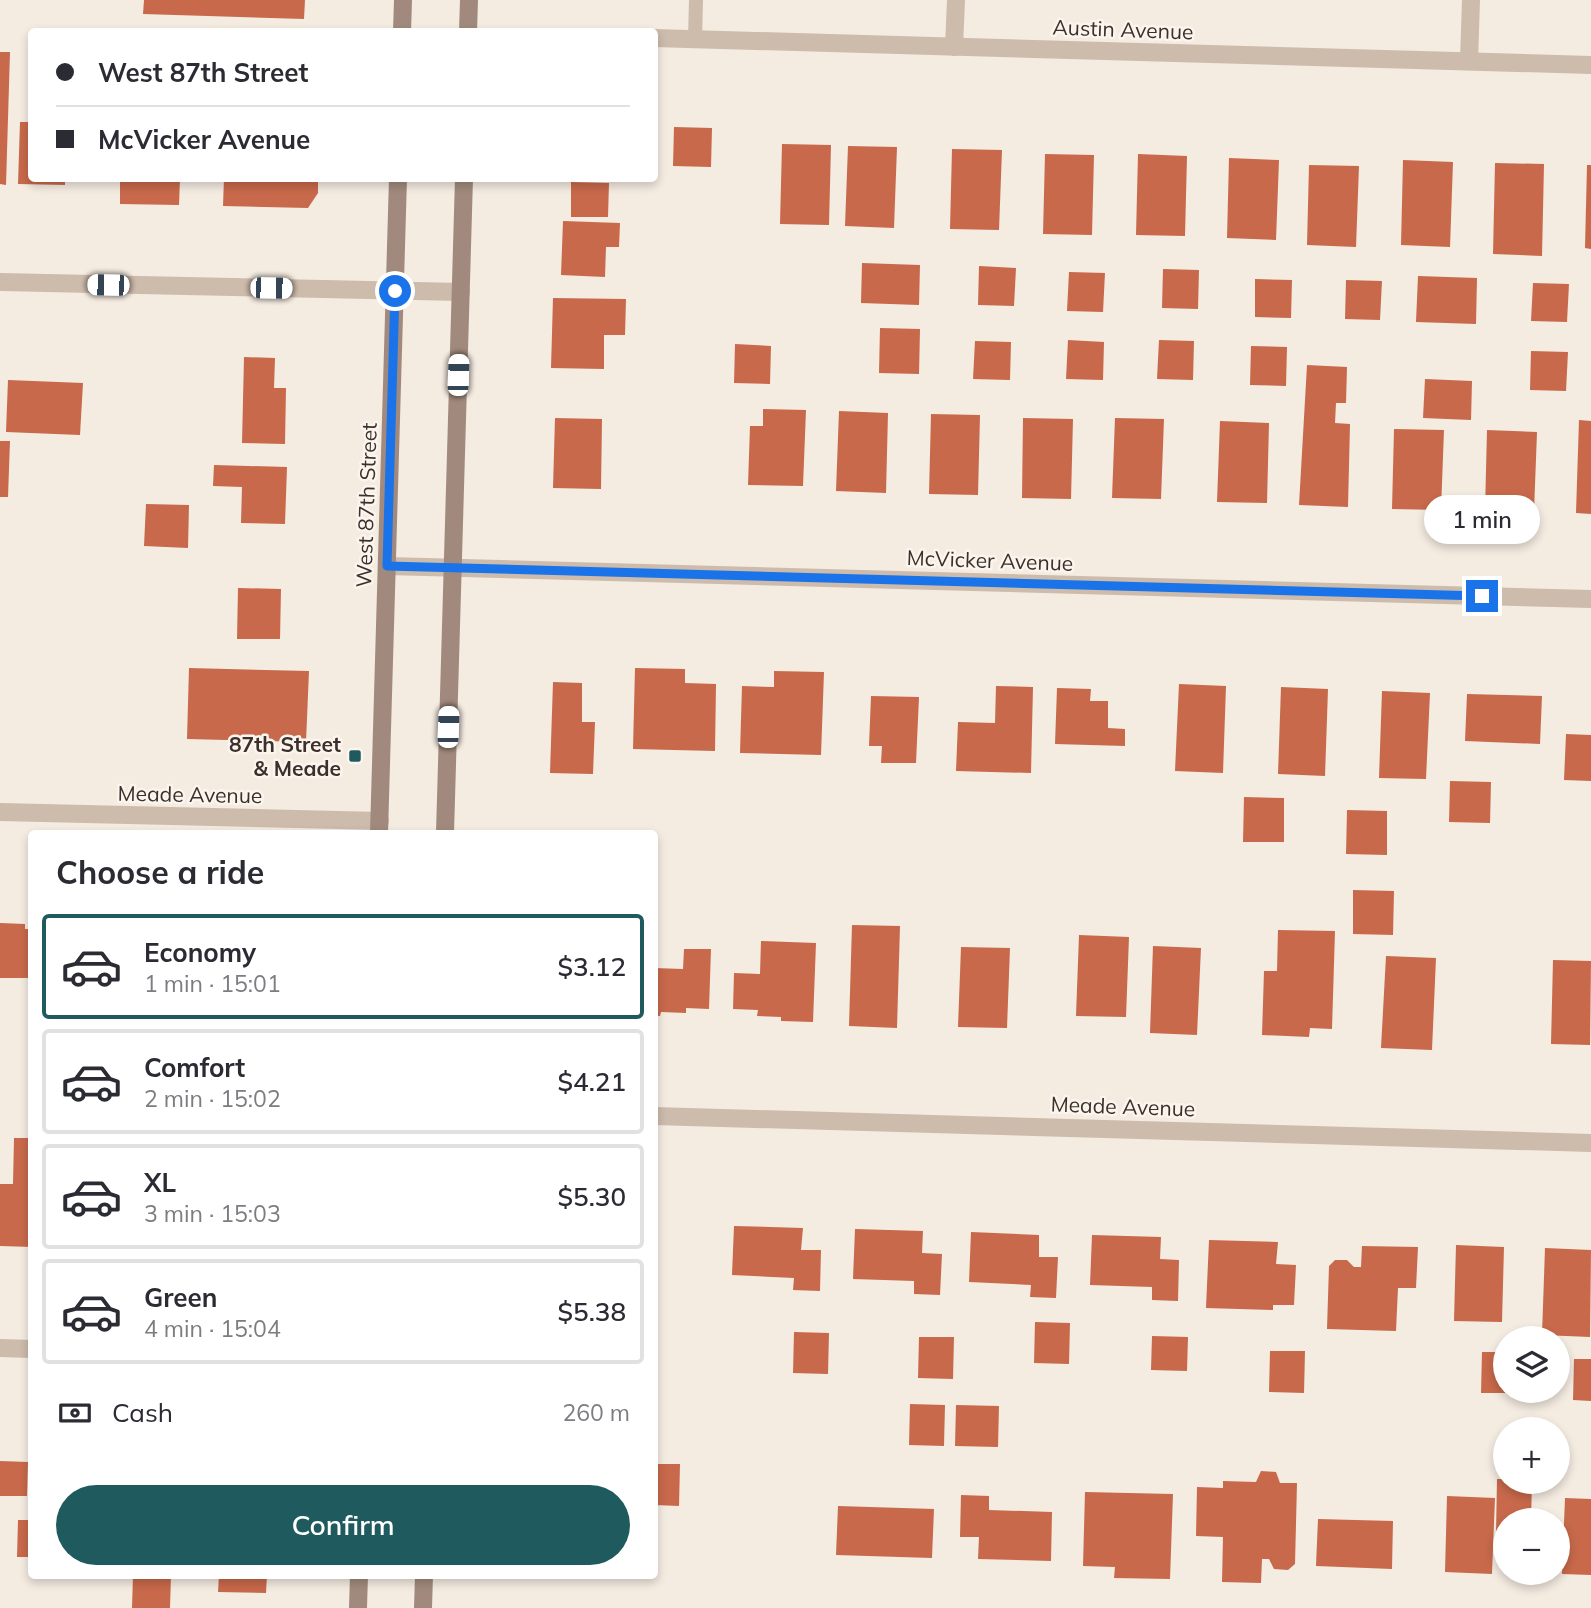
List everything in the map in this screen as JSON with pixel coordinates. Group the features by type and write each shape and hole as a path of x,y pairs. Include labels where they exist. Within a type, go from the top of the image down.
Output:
{"main road":[{"path":"402,28 403,0"},
{"path":"468,28 469,0"},
{"name":"West 87th Street","path":"380,827 398,182"},
{"path":"445,830 464,182"},
{"path":"358,1608 359,1579"},
{"path":"423,1608 424,1579"}],"street":[{"path":"954,47 956,0"},
{"path":"1469,61 1471,0"},
{"name":"Austin Avenue","path":"658,38 1591,65"},
{"path":"0,282 461,292"},
{"name":"McVicker Avenue","path":"387,566 1591,599"},
{"name":"Meade Avenue","path":"0,812 380,827"},
{"name":"Meade Avenue","path":"658,1115 1591,1143"},
{"path":"0,1348 28,1349"}],"lane":[{"path":"695,40 696,0"}],"building":[{"path":"144,0 305,0 304,19 143,14"},
{"path":"0,52 10,52 6,185 0,184"},
{"path":"20,122 28,122 28,182 65,182 65,185 18,184"},
{"path":"674,127 712,128 711,167 673,166"},
{"path":"782,144 831,145 829,225 780,224"},
{"path":"848,146 897,147 894,228 845,226"},
{"path":"952,149 1002,150 999,230 950,229"},
{"path":"1045,154 1094,155 1092,235 1043,234"},
{"path":"1138,154 1187,156 1185,236 1136,235"},
{"path":"1229,158 1279,160 1276,240 1227,238"},
{"path":"1403,160 1453,162 1450,247 1401,245"},
{"path":"1495,163 1544,164 1542,256 1493,254"},
{"path":"1309,165 1359,166 1356,247 1307,245"},
{"path":"1587,165 1591,165 1591,249 1585,248"},
{"path":"120,182 180,182 179,205 120,204"},
{"path":"224,182 318,182 318,193 308,208 223,206"},
{"path":"571,182 609,183 608,217 571,217"},
{"path":"563,221 620,223 619,247 606,247 605,277 561,275"},
{"path":"862,263 920,265 919,305 861,303"},
{"path":"979,266 1016,268 1014,306 978,305"},
{"path":"1163,269 1199,270 1198,309 1162,308"},
{"path":"1069,272 1105,273 1103,312 1067,311"},
{"path":"1418,276 1477,278 1476,324 1416,322"},
{"path":"1255,279 1292,280 1291,318 1255,317"},
{"path":"1346,280 1382,281 1380,320 1345,319"},
{"path":"1533,283 1569,284 1567,322 1531,321"},
{"path":"553,298 626,299 625,335 604,335 604,369 551,368"},
{"path":"880,328 920,329 919,374 879,373"},
{"path":"1068,340 1104,342 1103,380 1066,379"},
{"path":"1159,340 1194,341 1193,380 1157,379"},
{"path":"975,341 1011,342 1010,380 973,379"},
{"path":"735,344 771,346 770,384 734,383"},
{"path":"1251,346 1287,347 1286,386 1250,385"},
{"path":"1531,351 1568,352 1566,391 1530,390"},
{"path":"244,357 275,358 274,388 286,388 285,444 242,443"},
{"path":"1307,365 1347,367 1346,403 1336,403 1335,423 1350,424 1348,507 1299,505"},
{"path":"1425,379 1472,381 1471,420 1423,418"},
{"path":"8,380 83,383 80,435 6,432"},
{"path":"763,409 806,410 803,486 748,485 750,426 763,426"},
{"path":"839,411 888,413 886,493 836,491"},
{"path":"931,414 980,415 978,495 929,494"},
{"path":"555,418 602,419 601,489 553,488"},
{"path":"1023,418 1073,419 1071,499 1022,498"},
{"path":"1115,418 1164,419 1161,499 1112,498"},
{"path":"1579,420 1591,421 1591,514 1576,513"},
{"path":"1220,421 1269,423 1267,503 1217,502"},
{"path":"1394,429 1444,430 1441,510 1392,509"},
{"path":"1487,430 1537,432 1534,512 1485,511"},
{"path":"0,441 10,441 8,497 0,497"},
{"path":"214,465 287,467 285,524 241,523 242,487 213,486"},
{"path":"146,504 189,505 188,548 144,546"},
{"path":"238,588 281,589 280,639 237,639"},
{"path":"189,668 309,671 306,742 187,739"},
{"path":"635,668 685,669 685,683 716,684 715,751 633,749"},
{"path":"774,671 824,672 821,755 740,753 742,686 774,687"},
{"path":"553,682 582,683 582,722 595,722 593,774 550,773"},
{"path":"1179,684 1226,686 1223,773 1175,771"},
{"path":"996,686 1033,687 1031,773 956,771 958,722 995,723"},
{"path":"1281,687 1328,689 1325,776 1278,774"},
{"path":"1057,688 1091,689 1090,701 1108,701 1108,728 1125,729 1125,746 1055,744"},
{"path":"1382,691 1430,693 1426,779 1379,778"},
{"path":"1467,694 1542,696 1540,744 1465,741"},
{"path":"871,696 919,697 916,763 881,763 882,746 869,746"},
{"path":"1566,734 1591,735 1591,781 1564,780"},
{"path":"1450,781 1491,782 1490,823 1449,822"},
{"path":"1244,797 1284,798 1284,842 1243,842"},
{"path":"1347,810 1387,811 1387,855 1346,854"},
{"path":"1353,890 1394,891 1393,935 1353,934"},
{"path":"0,923 25,924 25,929 28,929 28,978 0,978"},
{"path":"852,925 900,926 897,1028 849,1026"},
{"path":"1278,930 1335,931 1332,1029 1310,1028 1309,1037 1262,1035 1264,971 1277,971"},
{"path":"1079,935 1129,937 1126,1017 1076,1016"},
{"path":"761,941 816,943 813,1022 781,1021 781,1017 757,1016 758,1010 733,1009 734,973 760,974"},
{"path":"1153,946 1201,948 1197,1035 1150,1033"},
{"path":"961,947 1010,948 1007,1028 958,1027"},
{"path":"684,949 711,949 709,1009 686,1008 686,1013 661,1012 658,1016 658,968 683,969"},
{"path":"1386,956 1436,958 1432,1050 1381,1048"},
{"path":"1553,960 1591,961 1590,1045 1551,1044"},
{"path":"14,1138 28,1138 28,1247 0,1246 0,1184 13,1184"},
{"path":"734,1226 803,1228 801,1250 821,1250 820,1291 793,1290 794,1278 732,1275"},
{"path":"855,1229 923,1231 922,1253 942,1254 940,1295 914,1294 914,1281 853,1279"},
{"path":"971,1232 1039,1235 1039,1257 1058,1257 1056,1298 1030,1297 1031,1285 969,1282"},
{"path":"1092,1235 1161,1237 1160,1259 1179,1260 1178,1301 1152,1300 1152,1287 1090,1285"},
{"path":"1209,1240 1278,1242 1276,1264 1296,1265 1294,1305 1273,1305 1273,1310 1206,1308"},
{"path":"1456,1245 1504,1247 1502,1322 1454,1321"},
{"path":"1362,1246 1418,1247 1416,1288 1398,1288 1396,1331 1327,1329 1329,1266 1335,1260 1347,1260 1354,1267 1361,1267"},
{"path":"1545,1248 1591,1250 1590,1337 1570,1336 1570,1326 1542,1326"},
{"path":"1035,1322 1070,1323 1069,1364 1034,1363"},
{"path":"794,1332 829,1333 828,1374 793,1373"},
{"path":"1152,1336 1188,1337 1187,1371 1151,1370"},
{"path":"919,1337 954,1337 953,1379 918,1378"},
{"path":"1270,1351 1305,1351 1304,1393 1269,1392"},
{"path":"1482,1352 1493,1352 1493,1393 1481,1393"},
{"path":"1574,1359 1591,1359 1591,1401 1573,1400"},
{"path":"910,1404 945,1405 944,1446 909,1445"},
{"path":"956,1405 999,1406 998,1447 955,1446"},
{"path":"0,1461 28,1462 27,1496 0,1496"},
{"path":"658,1464 680,1464 679,1506 658,1505"},
{"path":"1261,1471 1276,1472 1280,1483 1297,1483 1295,1564 1288,1570 1274,1569 1269,1559 1262,1559 1261,1583 1222,1582 1223,1537 1196,1536 1197,1487 1223,1488 1223,1481 1256,1482"},
{"path":"1085,1492 1173,1494 1170,1579 1114,1578 1115,1567 1083,1566"},
{"path":"1497,1494 1532,1494 1531,1508 1496,1508"},
{"path":"961,1495 989,1496 989,1510 1052,1512 1051,1561 978,1559 979,1537 960,1537"},
{"path":"1447,1496 1495,1498 1492,1574 1445,1572"},
{"path":"1565,1498 1591,1499 1591,1575 1570,1574 1570,1508 1565,1508"},
{"path":"838,1506 934,1509 932,1558 836,1555"},
{"path":"1318,1519 1393,1521 1392,1569 1316,1566"},
{"path":"18,1520 28,1520 28,1557 17,1557"},
{"path":"133,1579 171,1579 170,1608 132,1608"},
{"path":"219,1579 267,1579 266,1593 218,1592"}],"place":[{"name":"87th Street & Meade","path":"355,756"}],"route":[{"path":"395,291 387,566 1482,596"}]}
